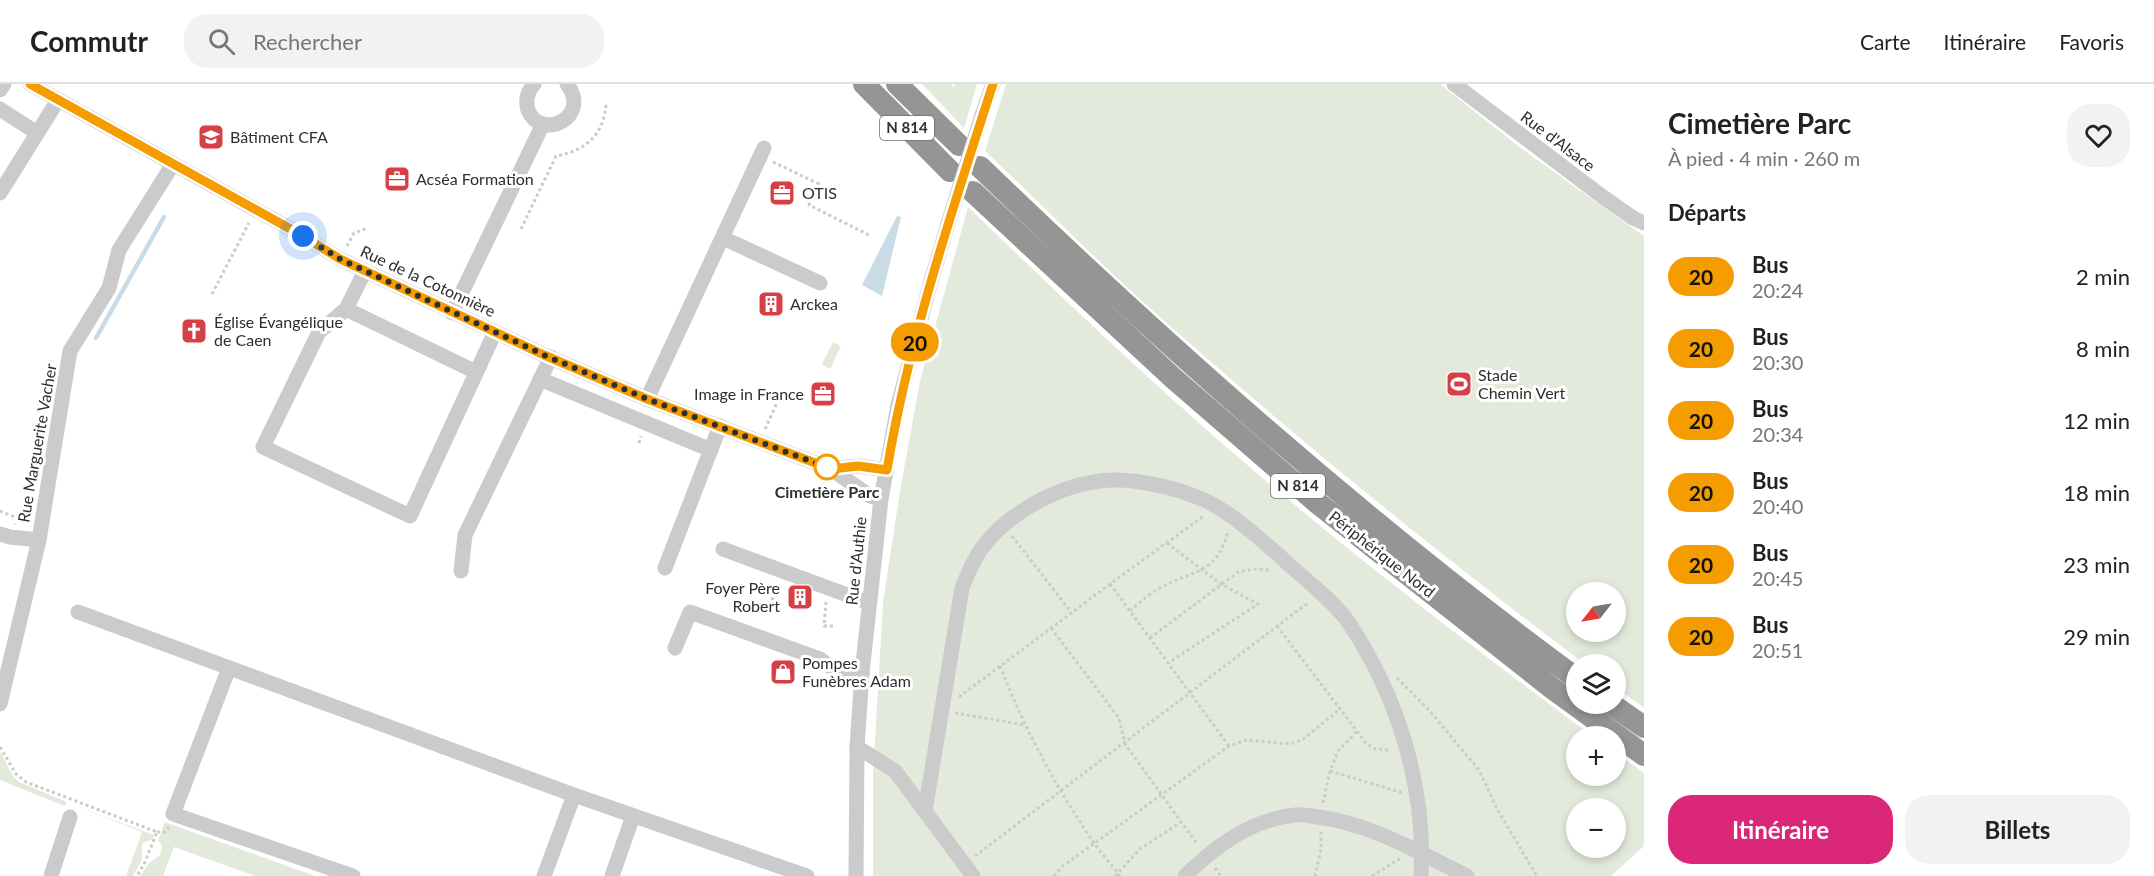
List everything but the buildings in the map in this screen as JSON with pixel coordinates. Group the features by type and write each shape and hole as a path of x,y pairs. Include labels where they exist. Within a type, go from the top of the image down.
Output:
{"highway":[{"name":"N 814","path":"864,84 951,171"},
{"name":"N 814","path":"897,84 959,145"},
{"name":"Périphérique Nord","path":"980,167 1200,373 1293,454 1426,563 1566,670"},
{"name":"Périphérique Nord","path":"973,192 1173,378 1315,501 1552,688 1644,755"},
{"path":"1625,714 1644,727"}],"street":[{"path":"0,90 4,84"},
{"name":"Rue de la Cotonnière","path":"30,84 303,236 340,259 452,313 647,399 831,469 870,496 881,499"},
{"path":"534,84 528,92 527,108 536,121 543,124 559,123 571,114 574,99 567,84"},
{"name":"Rue d'Authie","path":"856,876 857,747 862,674 881,499 898,405 948,224 993,84"},
{"name":"Rue d'Alsace","path":"1454,84 1530,143 1643,219"},
{"path":"0,193 58,100"},
{"path":"0,110 37,133"},
{"path":"452,313 543,124"},
{"path":"647,399 764,148"},
{"name":"Rue Marguerite Vacher","path":"0,704 39,540 70,351 109,288 120,250 172,164"},
{"path":"723,238 820,283"},
{"path":"365,271 346,309 319,332 263,447 410,516 495,332"},
{"path":"346,309 476,372"},
{"path":"461,571 465,535 551,357"},
{"path":"540,379 711,450"},
{"path":"665,568 720,426"},
{"name":"Rue de la Cotonnière","path":"831,469 858,466 887,470"},
{"path":"925,811 962,588 982,548 1004,525 1038,501 1070,488 1115,480 1156,485 1204,500 1245,526 1347,620 1367,653 1390,703 1408,751 1418,798 1418,851 1421,876"},
{"name":"Rue Marguerite Vacher","path":"0,534 39,540"},
{"path":"723,549 869,603"},
{"path":"78,612 574,795 807,876"},
{"path":"675,648 690,612 820,659 829,666 862,674"},
{"path":"229,668 173,814 353,876"},
{"path":"857,747 895,771 968,870"},
{"path":"544,876 574,795"},
{"path":"1185,876 1206,856 1242,832 1270,821 1297,815 1355,824 1418,851 1467,876"},
{"path":"612,876 633,816"},
{"path":"51,876 70,817"}],"path":[{"path":"521,229 556,156 586,146 598,133 605,116 606,104"},
{"path":"212,294 249,223"},
{"path":"349,244 354,233 368,228"},
{"path":"765,429 777,403"},
{"path":"941,710 1071,612 1216,508"},
{"path":"0,511 17,518"},
{"path":"1130,611 1157,589 1202,571 1215,560 1225,543 1231,517"},
{"path":"1004,525 1071,612"},
{"path":"1167,543 1221,584 1258,604 1168,663"},
{"path":"1150,639 1238,572 1254,569 1297,572"},
{"path":"1110,584 1229,746"},
{"path":"968,870 1062,791 1189,692 1321,594"},
{"path":"1277,626 1366,743 1375,749 1408,751"},
{"path":"1051,628 1119,718 1125,744 1221,876"},
{"path":"1000,666 1026,725 1062,791 1117,875 1140,849 1181,822"},
{"path":"1390,671 1428,709 1479,770 1497,809 1537,876"},
{"path":"1054,876 1063,866 1229,746 1247,740 1290,744 1302,740 1340,709"},
{"path":"941,710 1026,725"},
{"path":"1315,876 1321,849 1324,790 1338,751 1357,731"},
{"path":"0,747 16,774 26,782 157,832 146,862 137,876"},
{"path":"1330,771 1418,798"},
{"path":"1372,876 1418,851"}],"shaded area":[{"path":"922,84 951,84 954,87 955,84 977,84 964,128"},
{"name":"Stade Chemin Vert","path":"1006,84 1440,84 1522,149 1644,236 1644,708 1626,694 1626,654 1572,654 1416,533 1305,442 1103,265 985,151"},
{"name":"Cimetière Parc","path":"968,207 1127,358 1225,446 1406,594 1579,726 1566,726 1566,786 1626,786 1626,760 1644,773 1644,846 1611,876 873,876 873,775 883,603 920,381"},
{"path":"833,342 841,346 830,369 822,364"},
{"path":"0,751 13,776 19,782 67,802 65,806 0,780"},
{"path":"71,804 154,835 153,839 143,843 142,860 133,876 126,876 142,832"},
{"path":"165,822 315,876 255,876 174,847 163,876 140,876 149,863 160,855 162,846 158,841"}],"water":[{"path":"897,216 901,217 882,296 862,285"}],"waterway":[{"path":"96,338 164,217"}],"bus line":[{"name":"20","path":"30,84 303,236 340,259 544,355 647,399 831,469 858,466 887,470 898,405 931,281 993,84"}],"place":[{"name":"Bâtiment CFA","path":"211,137"},
{"name":"Acséa Formation","path":"397,179"},
{"name":"OTIS","path":"782,193"},
{"name":"Arckea","path":"771,304"},
{"name":"Église Évangélique de Caen","path":"194,331"},
{"name":"Stade Chemin Vert","path":"1459,384"},
{"name":"Image in France","path":"823,394"},
{"name":"Cimetière Parc","path":"827,467"},
{"name":"Foyer Père Robert","path":"800,597"},
{"name":"Pompes Funèbres Adam","path":"783,672"}],"route":[{"path":"303,236 340,259 544,355 647,399 831,469 827,467"}]}
